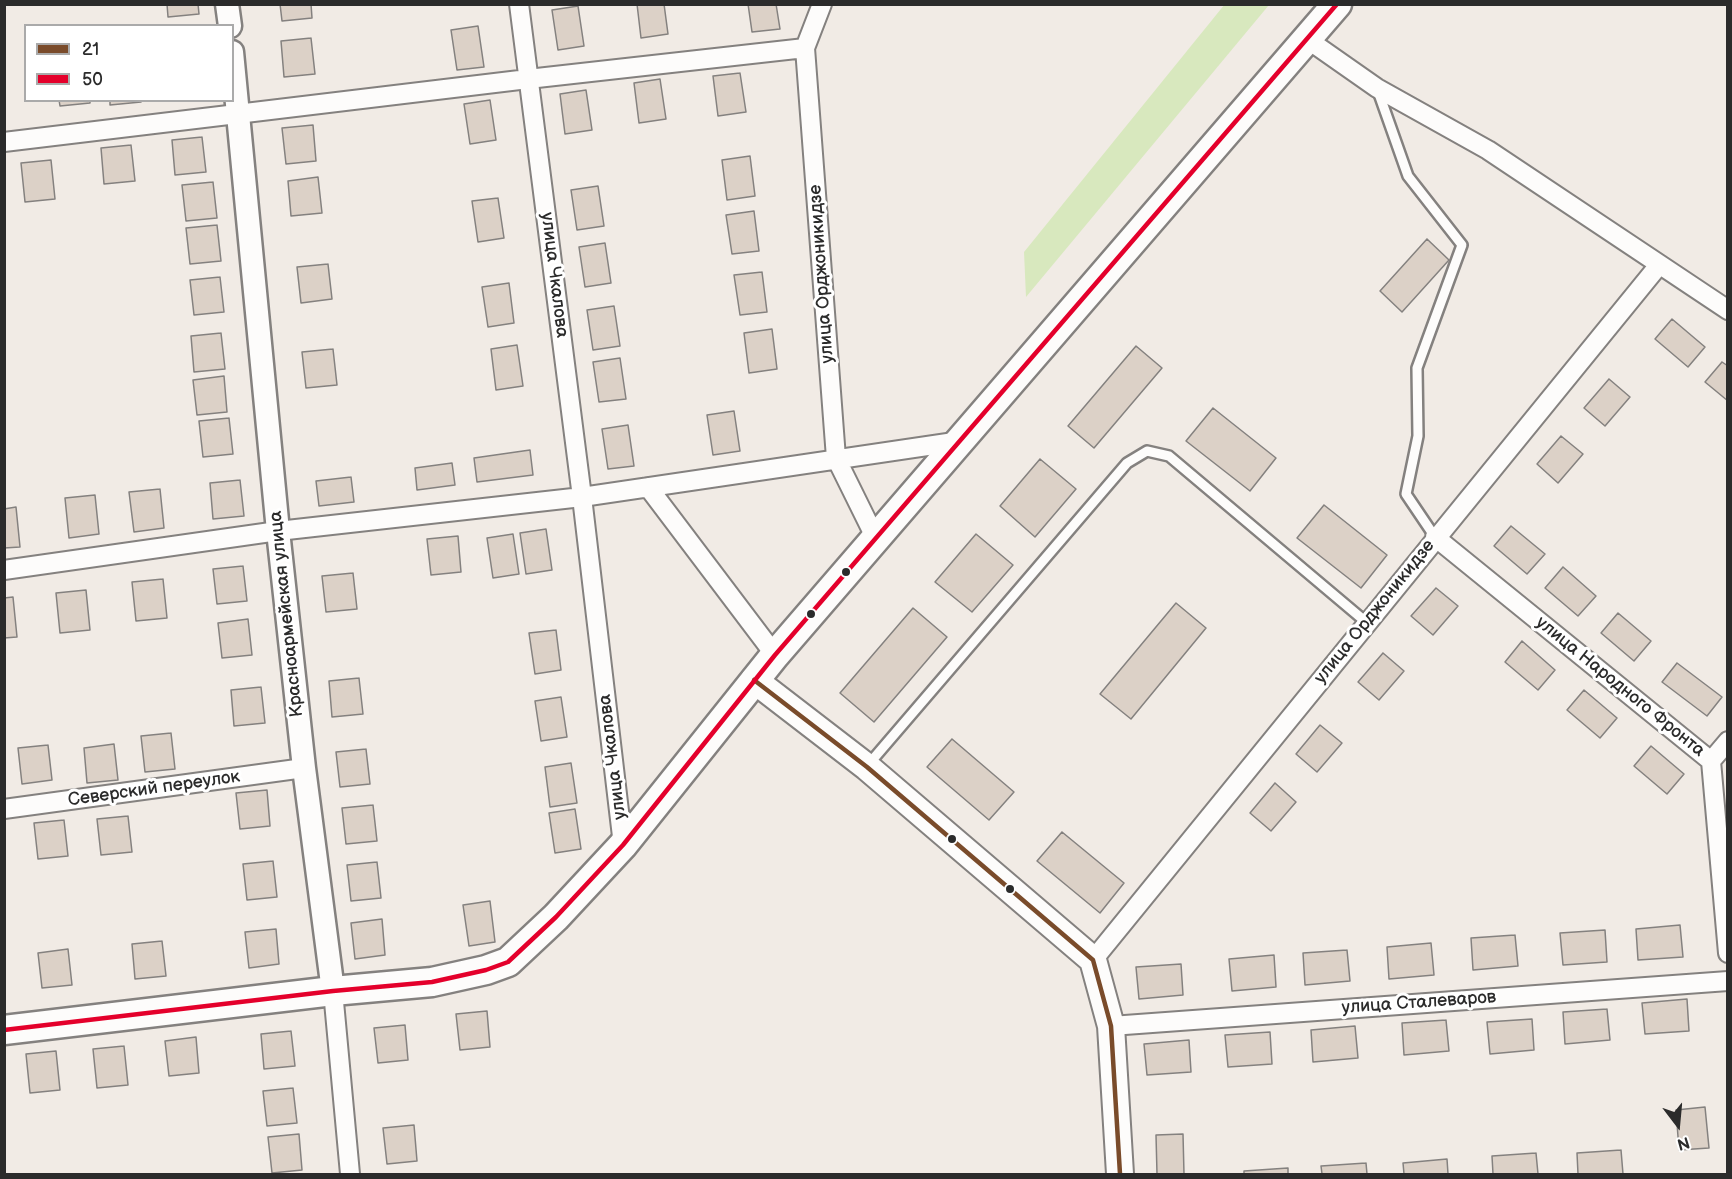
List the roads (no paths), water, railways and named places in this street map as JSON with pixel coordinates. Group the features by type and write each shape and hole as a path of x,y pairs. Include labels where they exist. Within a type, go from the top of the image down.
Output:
{"main road":[{"name":"улица Чкалова","path":"623,844 754,680 875,537 961,441 1337,4"},
{"path":"754,680 867,767 1093,960 1111,1026 1120,1174"},
{"path":"4,1030 333,991 432,982 486,970 507,962 556,918 623,844"}],"street":[{"path":"227,4 230,24"},
{"name":"улица Чкалова","path":"519,4 582,497 623,844"},
{"name":"улица Орджоникидзе","path":"822,4 805,48 837,458 875,537"},
{"path":"1307,39 1377,88 1488,150 1728,310"},
{"path":"4,142 528,78 805,48"},
{"name":"Красноармейская улица","path":"234,70 278,531 304,768 333,991 350,1174"},
{"name":"улица Орджоникидзе","path":"1093,960 1435,537 1659,265"},
{"path":"4,570 278,531 582,497 961,441"},
{"path":"648,487 775,655"},
{"name":"улица Народного Фронта","path":"1435,537 1712,761 1723,851 1728,953"},
{"path":"1712,761 1728,741"},
{"name":"Северский переулок","path":"4,809 304,768"},
{"name":"улица Сталеваров","path":"1111,1026 1728,981"}],"lane":[{"path":"1377,88 1408,176 1462,244 1417,368 1418,436 1406,494 1435,537"},
{"path":"867,767 1127,463 1147,451 1169,456 1366,622"}]}
